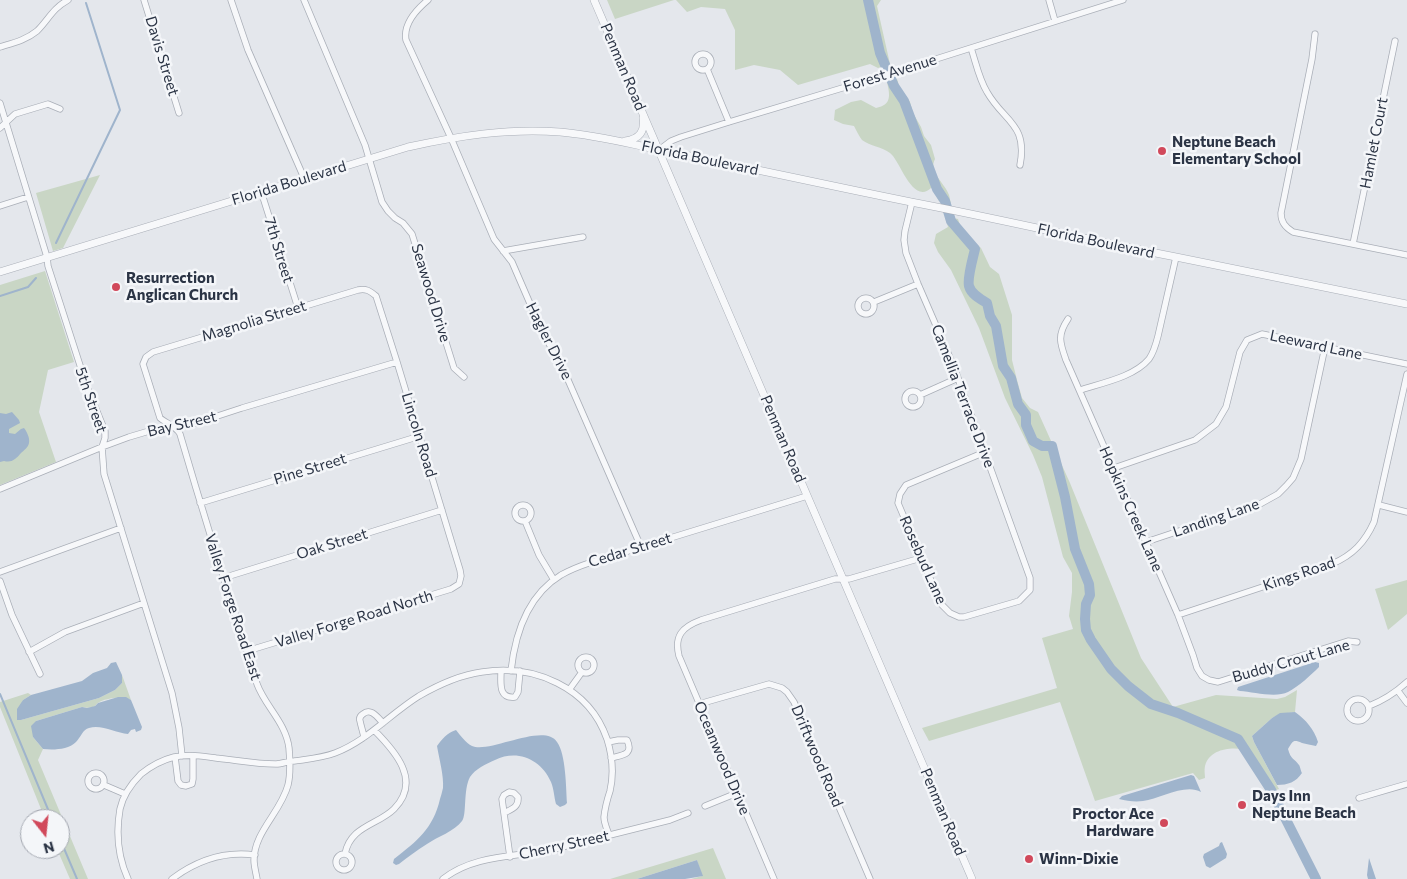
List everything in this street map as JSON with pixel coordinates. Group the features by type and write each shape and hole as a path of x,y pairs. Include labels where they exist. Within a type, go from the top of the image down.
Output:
{"street":[{"path":"0,47 28,38 38,30 52,12 68,0"},
{"name":"Davis Street","path":"144,0 179,112"},
{"path":"231,0 248,50 304,178"},
{"name":"Seawood Drive","path":"304,0 365,145 382,202 388,211 403,223 412,234 454,368 464,377"},
{"name":"Hagler Drive","path":"428,0 409,21 406,27 406,40 451,138 494,239 512,262 546,339 566,373 641,547"},
{"name":"Penman Road","path":"594,0 972,879"},
{"path":"1049,0 1055,21"},
{"name":"Forest Avenue","path":"659,150 671,141 681,137 1123,0"},
{"path":"1315,34 1312,59 1281,219 1285,226 1293,232 1407,255"},
{"name":"Hamlet Court","path":"1353,244 1395,41"},
{"path":"971,48 985,90 1018,132 1023,152 1020,165"},
{"path":"707,69 728,122"},
{"name":"5th Street","path":"0,103 48,257 48,266 67,328 87,387 105,430 102,447 104,474 176,710 179,728 178,781 181,785 192,784 193,756"},
{"path":"0,128 16,114 48,104 60,109"},
{"path":"622,141 636,138 641,133 644,126 642,110"},
{"name":"Florida Boulevard","path":"0,272 408,147 451,138 528,131 580,134 622,141 1407,304"},
{"name":"7th Street","path":"261,191 298,308"},
{"path":"0,206 28,197"},
{"name":"Camellia Terrace Drive","path":"912,202 905,231 904,247 958,378 1031,584 1030,590 1019,601 964,616 954,616"},
{"path":"503,251 583,237"},
{"path":"1080,390 1132,372 1150,358 1155,348 1176,257"},
{"path":"874,302 918,284"},
{"name":"Magnolia Street","path":"144,361 153,352 358,290 368,290"},
{"name":"Lincoln Road","path":"368,290 376,296 420,436 460,570 459,584"},
{"name":"Hopkins Creek Lane","path":"1068,319 1062,327 1060,338 1066,360 1178,615 1193,654 1196,668 1208,680 1225,681"},
{"name":"Leeward Lane","path":"1114,468 1195,440 1216,424 1226,407 1240,352 1247,340 1262,334 1407,364"},
{"name":"Landing Lane","path":"1146,542 1260,504 1278,494 1286,486 1293,478 1301,459 1325,347"},
{"name":"Valley Forge Road East","path":"144,361 144,368 160,418 178,430 180,434 223,578 260,691 278,719 289,745 288,786 256,846 255,854"},
{"name":"Bay Street","path":"0,489 102,447 166,426 187,426 397,362"},
{"name":"Kings Road","path":"1178,615 1343,559 1357,549 1374,522 1379,505 1407,374"},
{"path":"920,395 958,378"},
{"name":"Pine Street","path":"200,503 420,436"},
{"name":"Rosebud Lane","path":"954,616 941,604 898,500 906,485 985,452"},
{"name":"Cedar Street","path":"511,671 515,646 524,620 546,587 569,571 589,562 807,496"},
{"path":"1379,505 1407,512"},
{"name":"Oak Street","path":"223,578 442,510"},
{"path":"524,521 539,555 554,580"},
{"path":"0,572 121,528"},
{"path":"843,579 849,579 921,558"},
{"name":"Oceanwood Drive","path":"774,879 679,656 677,643 682,631 691,624 701,620 843,579"},
{"path":"0,581 12,615 40,674"},
{"name":"Valley Forge Road North","path":"247,651 451,589 459,584"},
{"path":"29,652 65,632 144,603"},
{"name":"Buddy Crout Lane","path":"1225,681 1348,641 1357,642"},
{"path":"501,671 503,694 511,698 514,698 518,692 520,671"},
{"path":"128,879 122,865 118,836 119,813 125,794 137,778 159,762 178,756 193,756 276,764 309,760 336,753 364,737 417,697 438,686 482,672 520,671 549,678 569,690 589,707 608,742 611,758 612,774 604,819 608,835"},
{"path":"569,690 582,672"},
{"path":"1369,706 1384,700 1398,691 1407,682"},
{"name":"Driftwood Road","path":"699,704 769,684 782,688 787,692 794,702 870,879"},
{"path":"1398,691 1407,703"},
{"path":"1356,698 1364,700 1369,706 1369,714 1363,720 1355,721 1348,717 1346,709 1349,702 1356,698"},
{"path":"364,737 360,722 360,717 363,713 373,713 383,723"},
{"path":"345,854 350,842 363,828 394,809 402,798 405,788 406,778 402,762 374,730"},
{"path":"608,742 626,740 630,750 628,753 611,758"},
{"path":"104,784 125,794"},
{"path":"1359,798 1407,784"},
{"path":"705,806 737,793"},
{"path":"504,813 510,857"},
{"name":"Cherry Street","path":"442,879 466,865 488,859 550,850 688,814"},
{"path":"172,879 208,859 235,854 255,854 257,879"}],"green space":[{"path":"607,0 674,0 615,19"},
{"path":"676,0 881,0 877,6 890,64 878,68 870,64 798,85 780,70 754,65 735,70 735,30 725,9 701,7 687,12"},
{"path":"897,79 901,92 910,102 924,136 931,145 935,159 933,164 935,173 947,191 951,203 939,201 932,187 925,192 913,187 890,153 862,140 854,126 834,120 835,110 851,102 861,100 876,108 885,105 889,99 887,82"},
{"path":"100,175 63,248 53,251 36,193"},
{"path":"945,216 958,219 961,228 981,248 990,267 999,274 1012,315 1012,360 1022,398 1030,408 1038,412 1070,483 1141,658 1173,707 1216,695 1277,699 1297,690 1295,712 1280,714 1272,718 1252,736 1279,789 1269,792 1242,749 1225,749 1210,756 1205,766 1205,778 1199,780 1193,773 1095,801 1060,702 929,741 922,728 1057,688 1042,638 1073,629 1069,616 1072,573 1063,557 1042,477 1005,398 979,328 951,270 934,243 936,234 948,227"},
{"path":"45,271 74,362 48,370 39,412 56,462 0,485 0,285"},
{"path":"1407,580 1407,614 1388,630 1375,589"},
{"path":"122,675 131,700 124,698 110,699 101,701 92,707 82,707 36,721 33,737 43,749 38,760 59,809 41,809 0,707 0,702 28,693 31,695 23,700 17,719 21,720 99,698 115,690 122,683"},
{"path":"70,836 88,879 70,879 61,859 70,859"},
{"path":"713,848 726,879 691,879 702,876 697,860 637,879 610,879"}],"water":[{"path":"12,412 20,423 9,429 9,433 15,434 24,428 28,435 29,443 27,448 14,460 0,462 0,413"},
{"path":"116,662 122,675 122,683 115,690 99,698 17,720 17,709 23,700 31,695 82,681 93,673 107,668 111,663"},
{"path":"1315,662 1319,663 1319,667 1300,684 1283,694 1271,695 1237,690 1238,687"},
{"path":"118,697 126,697 131,700 142,727 141,730 136,732 135,729 131,730 128,734 98,727 89,728 85,730 73,745 56,749 43,749 33,737 31,726 36,721 82,707 95,706 98,703"},
{"path":"1295,712 1309,725 1318,742 1316,746 1297,741 1292,743 1288,749 1289,753 1302,773 1291,782 1277,785 1252,736 1280,713"},
{"path":"456,730 470,745 480,747 541,735 550,737 557,742 562,754 567,803 560,807 556,804 553,787 547,774 535,762 520,756 503,757 481,767 470,777 466,789 463,818 459,825 423,846 396,865 393,863 394,859 423,834 433,819 443,788 437,746 445,736"},
{"path":"1191,775 1194,776 1201,792 1188,789 1150,800 1131,801 1119,799 1122,796"},
{"path":"1222,842 1227,854 1226,858 1210,868 1206,866 1204,854 1219,846"},
{"path":"1369,858 1376,879 1368,879"},
{"path":"697,860 703,876 685,879 637,879"}],"waterway":[{"path":"868,0 880,53 894,86 904,101 937,189 945,201 951,221 975,249 969,273 969,286 974,294 987,303 990,316 996,326 1003,366 1011,378 1018,404 1026,415 1026,425 1033,441 1042,446 1052,446 1065,497 1075,549 1089,584 1090,595 1086,604 1085,619 1086,630 1091,640 1111,669 1128,686 1151,704 1178,713 1238,739 1271,790 1316,879"},
{"path":"56,243 120,110 86,3"},
{"path":"0,296 28,287 36,278"},
{"path":"0,694 48,809"},
{"path":"68,859 77,879"}],"place":[{"name":"Neptune Beach Elementary School","path":"1162,151"},
{"name":"Resurrection Anglican Church","path":"116,287"},
{"name":"Days Inn Neptune Beach","path":"1242,805"},
{"name":"Proctor Ace Hardware","path":"1164,823"},
{"name":"Winn-Dixie","path":"1029,859"}]}
